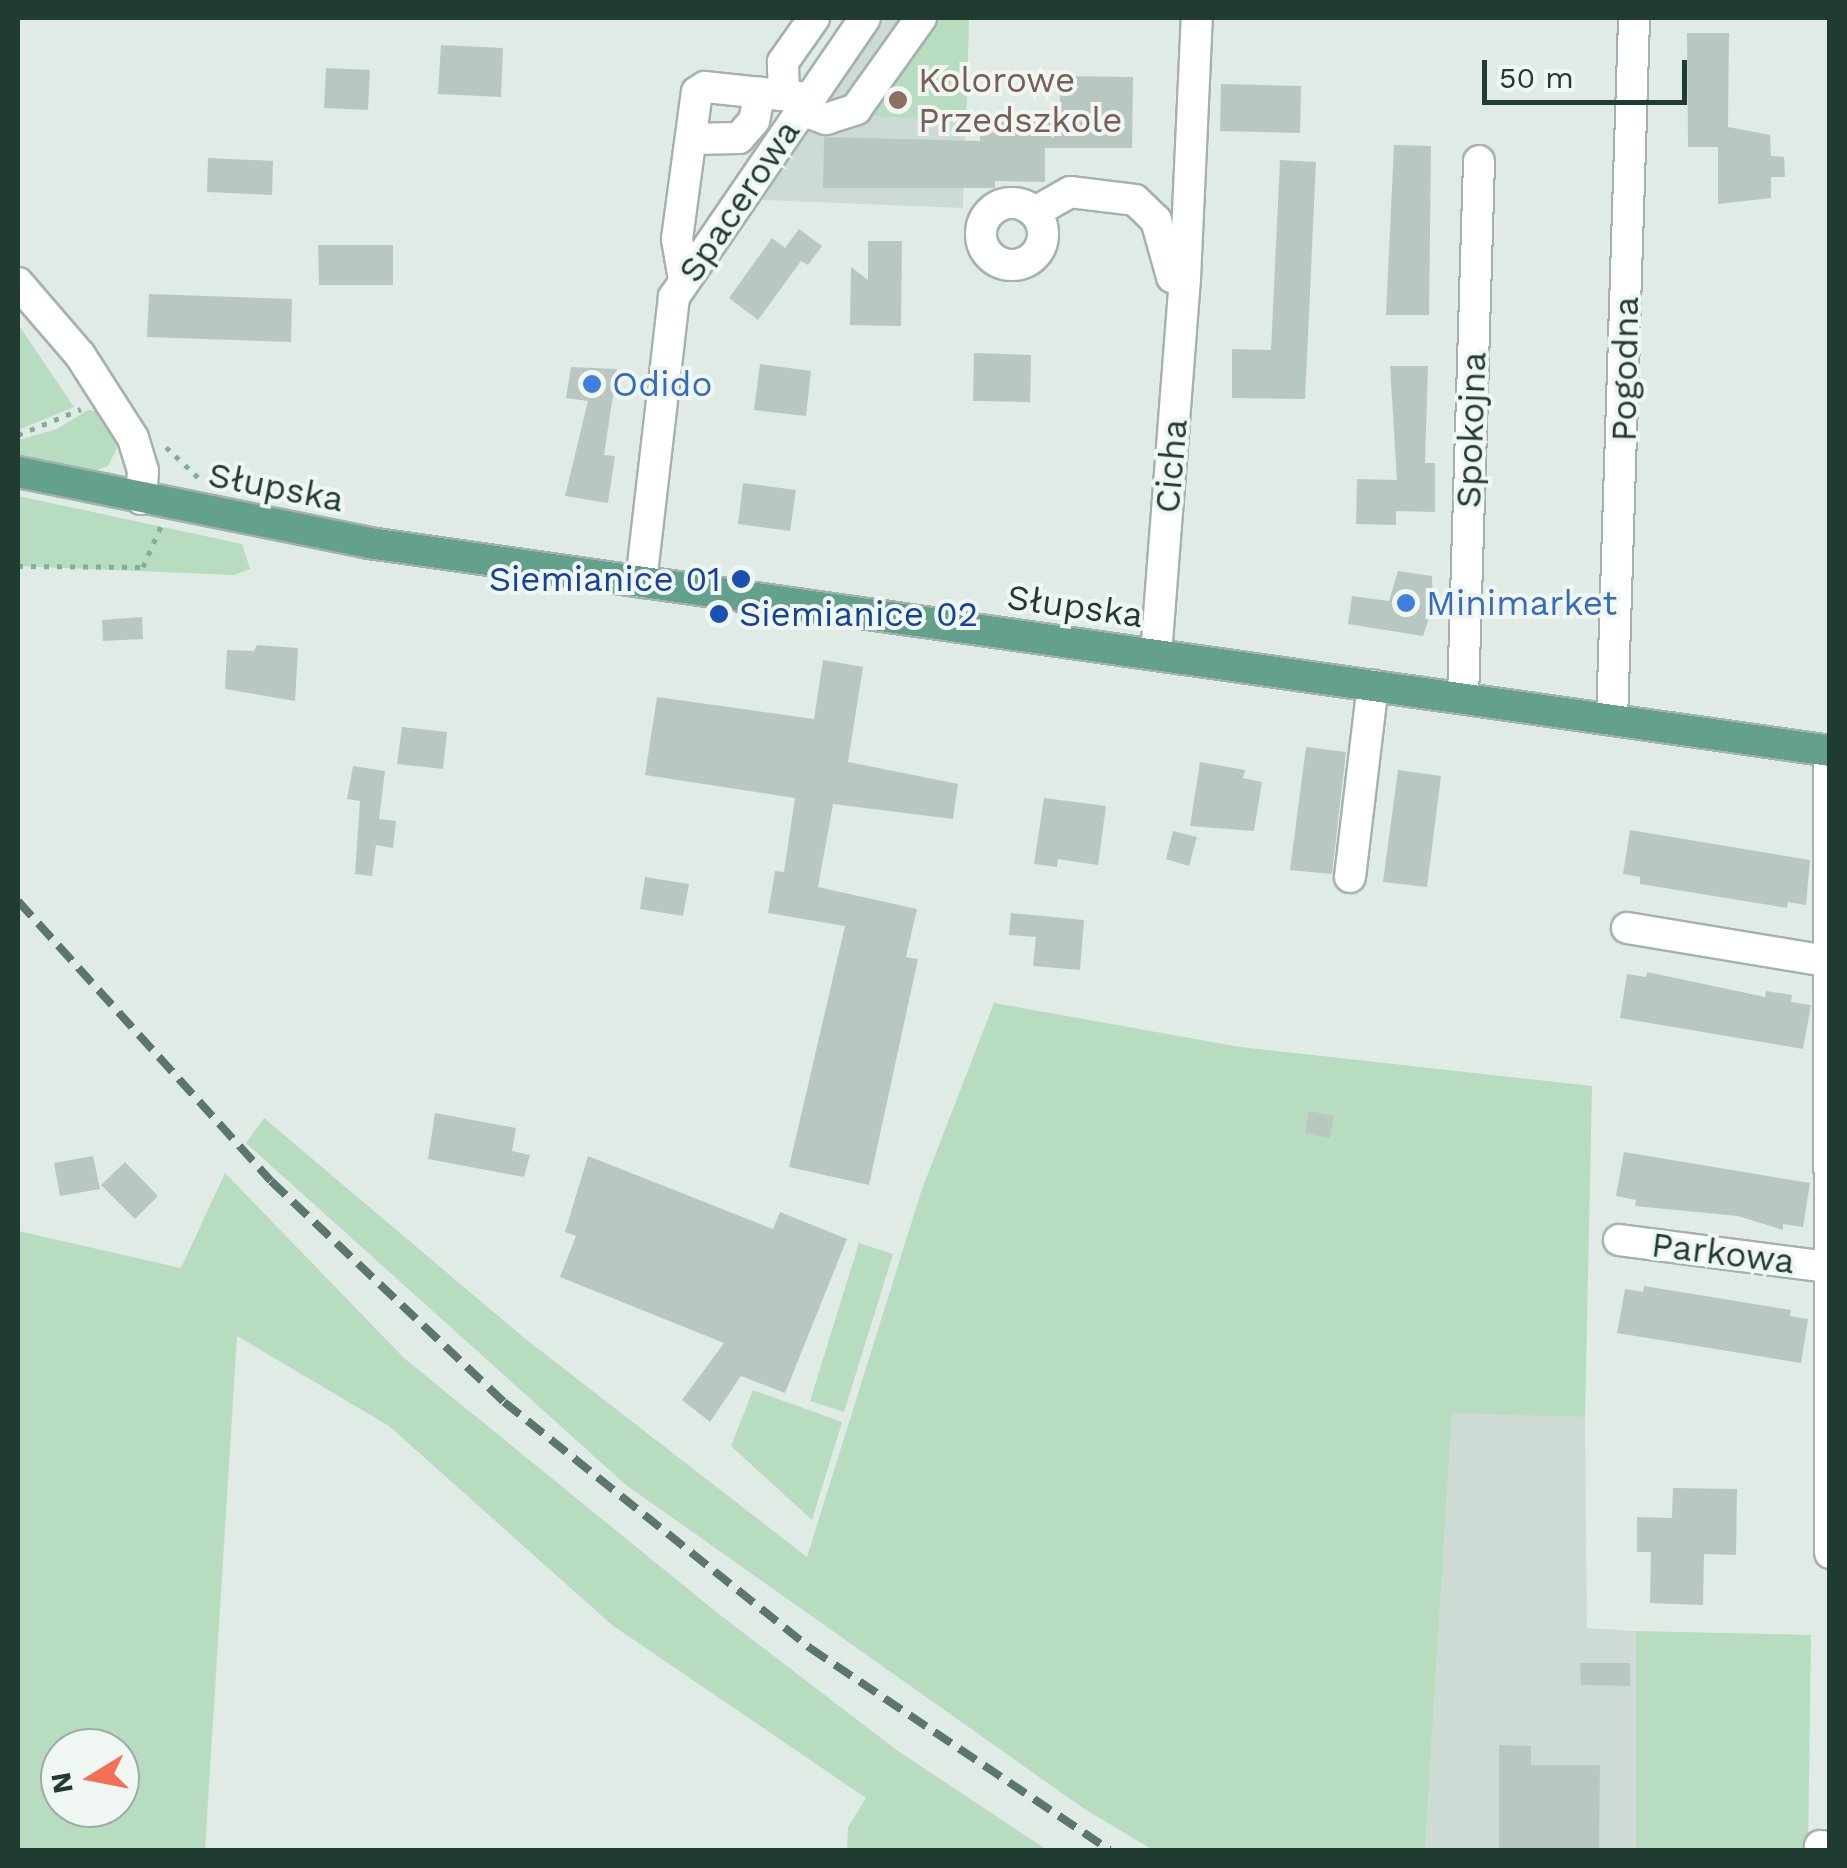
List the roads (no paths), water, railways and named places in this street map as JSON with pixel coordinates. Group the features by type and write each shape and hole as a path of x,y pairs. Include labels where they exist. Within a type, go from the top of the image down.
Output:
{"main road":[{"name":"Słupska","path":"18,472 370,543 1829,751"}],"street":[{"path":"788,99 783,62 814,18"},
{"name":"Spacerowa","path":"641,582 668,322 684,280 788,99 865,18"},
{"path":"684,280 677,238 698,92 705,87 788,99 826,120 856,109 921,18"},
{"name":"Cicha","path":"1156,654 1185,278 1197,18"},
{"name":"Pogodna","path":"1612,720 1634,18"},
{"path":"691,139 739,138 754,121 788,99"},
{"name":"Spokojna","path":"1463,698 1479,161"},
{"path":"1035,212 1070,192 1134,200 1156,220 1172,277 1185,278"},
{"path":"18,283 80,355 133,438 143,472 141,499"},
{"path":"1350,877 1373,686"},
{"name":"Parkowa","path":"1829,751 1826,1267 1830,1552"},
{"path":"1627,928 1828,961"},
{"name":"Parkowa","path":"1619,1240 1826,1267"}],"railway":[{"path":"18,901 271,1181 504,1402 810,1648 1109,1850"}],"place":[{"name":"Kolorowe Przedszkole","path":"898,100"},
{"name":"Odido","path":"592,384"},
{"name":"Siemianice 01","path":"741,579"},
{"name":"Minimarket","path":"1406,603"},
{"name":"Siemianice 02","path":"719,614"}]}
